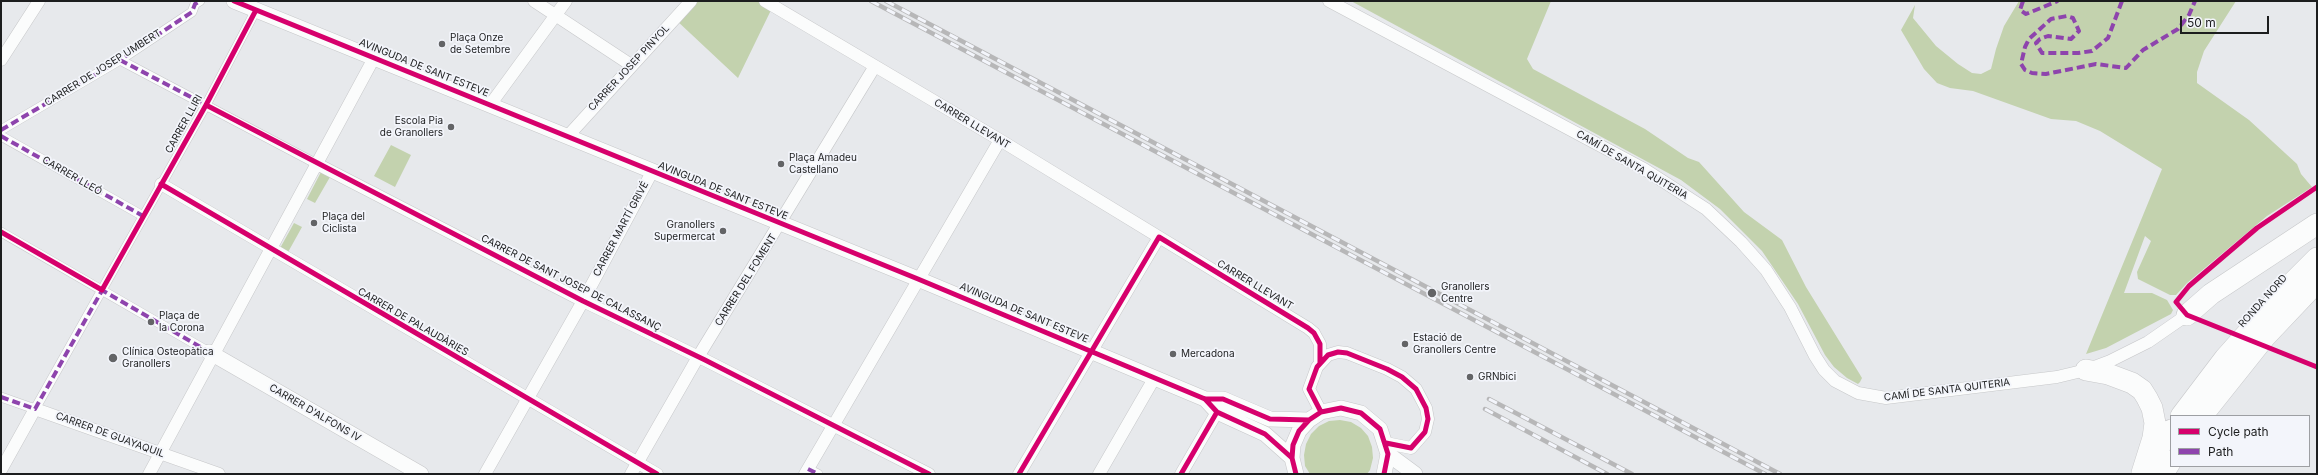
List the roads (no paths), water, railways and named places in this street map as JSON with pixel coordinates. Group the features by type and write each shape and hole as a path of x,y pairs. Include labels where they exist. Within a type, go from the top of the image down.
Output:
{"highway":[{"path":"2187,315 2218,290 2317,224"},
{"name":"RONDA NORD","path":"2182,415 2240,340 2317,258"},
{"path":"2203,415 2265,337 2317,282"},
{"path":"2086,370 2108,374 2132,383 2142,390 2147,398 2152,408 2155,423 2153,438 2142,474"},
{"path":"2142,474 2170,432"},
{"path":"2163,474 2170,463"}],"street":[{"path":"1,60 39,1"},
{"name":"CARRER DE JOSEP UMBERT","path":"1,130 120,60 192,12 195,4 200,1"},
{"name":"AVINGUDA DE SANT ESTEVE","path":"234,1 918,279 1205,399 1223,400 1270,418 1315,416 1341,408 1361,412 1380,430 1387,448"},
{"path":"534,1 631,65"},
{"path":"490,105 566,1"},
{"name":"CARRER JOSEP PINYOL","path":"567,137 631,65 691,1"},
{"name":"CARRER LLEVANT","path":"765,1 1000,140 1308,328 1314,333 1320,344 1320,363 1309,389 1315,416"},
{"name":"CAMÍ DE SANTA QUITERIA","path":"1329,1 1644,169 1706,209 1741,242 1766,270 1790,307 1814,356 1824,370 1835,381 1866,396 1892,398 2057,377 2086,370 2110,361 2148,342 2187,315"},
{"name":"CARRER LLIRI","path":"102,290 142,216 206,105 256,10"},
{"path":"149,474 211,354 272,250 374,58"},
{"name":"CARRER DE SANT JOSEP DE CALASSANÇ","path":"120,60 583,301 698,357 912,470 929,474"},
{"name":"CARRER DEL FOMENT","path":"634,469 698,357 875,66"},
{"name":"CARRER LLEÓ","path":"1,136 142,216"},
{"path":"810,472 833,427 1000,140"},
{"name":"CARRER MARTÍ GRIVÉ","path":"485,474 583,301 652,172"},
{"name":"CARRER DE PALAUDÀRIES","path":"160,184 527,399 634,469 657,474"},
{"path":"1,232 211,354"},
{"path":"1019,474 1159,237"},
{"path":"1,470 102,290"},
{"path":"1320,363 1334,353 1347,353 1387,369 1402,377 1416,389 1426,408 1428,419 1425,432 1411,448 1387,448"},
{"name":"CARRER D'ALFONS IV","path":"211,354 421,474"},
{"path":"1099,474 1155,377"},
{"name":"CARRER DE GUAYAQUIL","path":"1,396 220,474"},
{"name":"AVINGUDA DE SANT ESTEVE","path":"1205,399 1218,412 1265,434 1292,458"},
{"path":"1181,474 1218,412"},
{"path":"1296,474 1292,458 1294,445 1299,431 1315,416"},
{"path":"1384,474 1387,448"},
{"path":"1387,448 1416,474"}],"railway":[{"path":"871,1 1765,474"},
{"path":"886,1 1780,474"},
{"path":"1489,399 1632,474"},
{"path":"1485,409 1607,474"}],"place":[{"name":"Plaça Onze de Setembre","path":"442,44"},
{"name":"Escola Pia de Granollers","path":"451,127"},
{"name":"Plaça Amadeu Castellano","path":"781,164"},
{"name":"Plaça del Ciclista","path":"314,223"},
{"name":"Granollers Supermercat","path":"723,231"},
{"name":"Granollers Centre","path":"1432,293"},
{"name":"Plaça de la Corona","path":"151,322"},
{"name":"Estació de Granollers Centre","path":"1405,344"},
{"name":"Mercadona","path":"1173,354"},
{"name":"Clínica Osteopàtica Granollers","path":"113,358"},
{"name":"GRNbici","path":"1470,377"}]}
